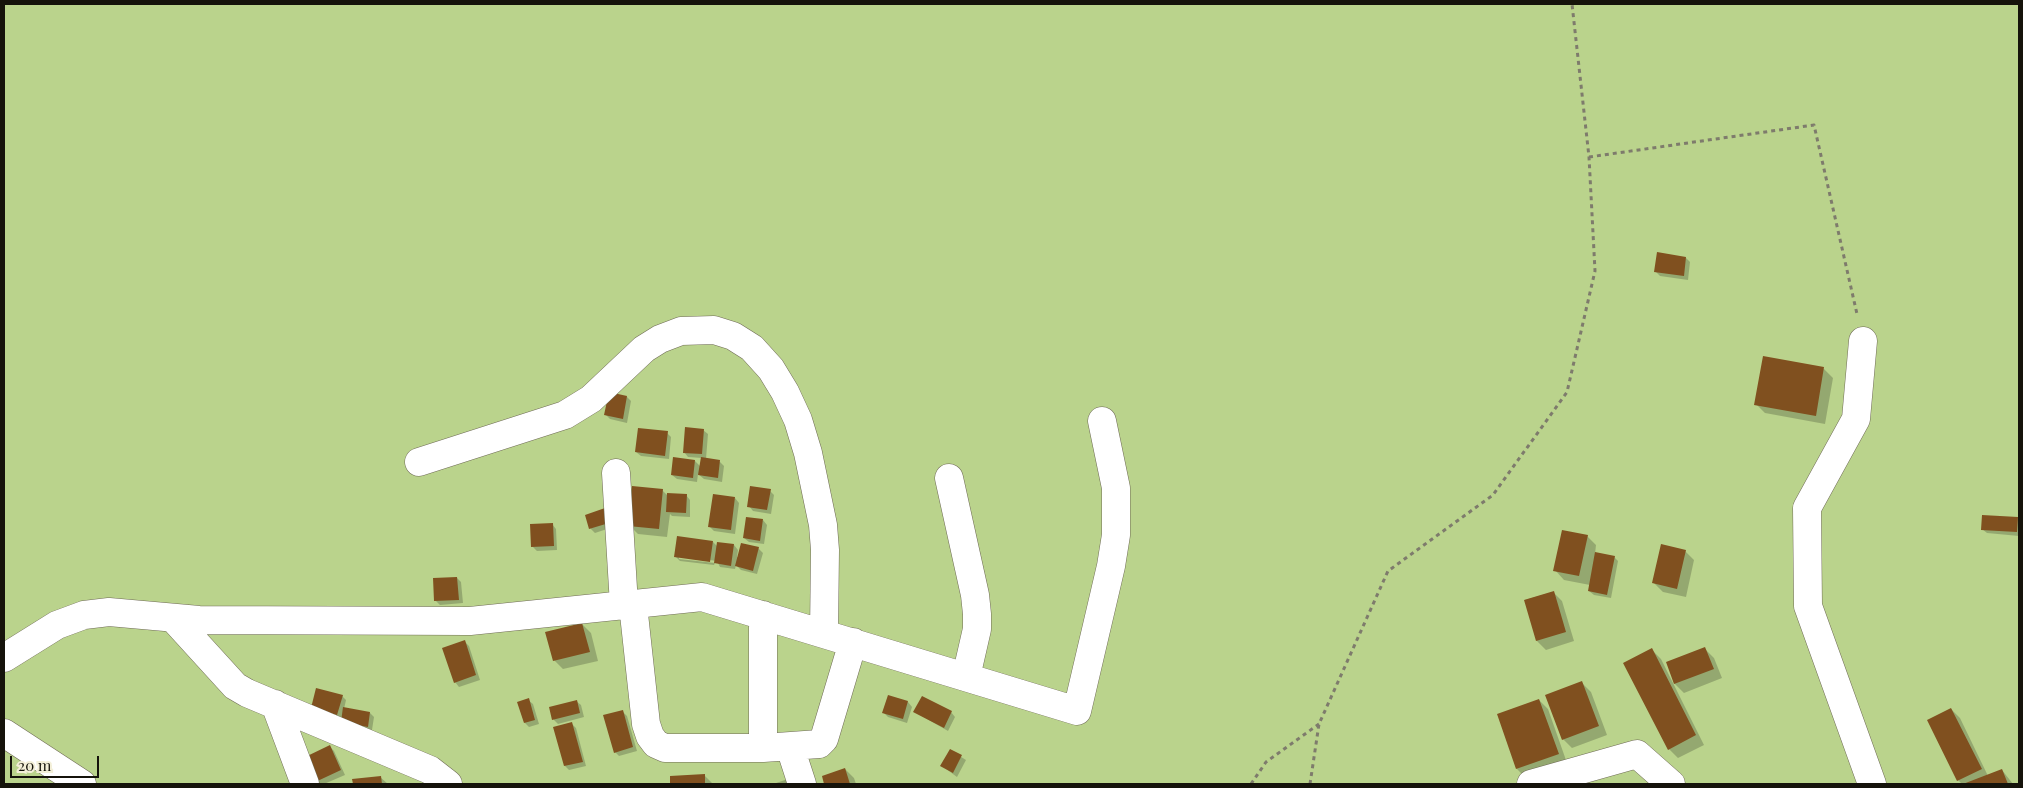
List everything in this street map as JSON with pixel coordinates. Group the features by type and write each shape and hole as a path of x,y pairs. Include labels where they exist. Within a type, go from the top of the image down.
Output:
{"street":[{"path":"419,462 565,415 591,399 644,349 660,339 681,330 714,330 734,336 752,348 771,369 786,392 798,420 808,453 823,525 826,550 824,633"},
{"path":"1863,341 1856,419 1807,508 1808,606 1872,784"},
{"path":"4,658 39,634 84,615 110,612 199,620 470,621 702,597 1077,711 1111,566 1116,535 1116,488 1102,421"},
{"path":"616,473 629,605 646,724 650,736 656,744 665,748 813,746 824,739 853,642"},
{"path":"949,478 975,596 977,629 966,677"},
{"path":"762,748 763,615"},
{"path":"174,618 229,680 247,693 430,770 448,784"},
{"path":"274,704 305,784"},
{"path":"4,733 82,784"},
{"path":"790,747 802,784"},
{"path":"1531,784 1637,754 1671,784"}],"path":[{"path":"1310,784 1319,724 1388,571 1493,494 1567,392 1595,271 1589,158 1572,4"},
{"path":"1589,158 1814,125 1863,341"},
{"path":"1251,784 1266,762 1319,724"}],"green space":[{"path":"4,4 2019,4 2019,784 4,784"}],"building":[{"path":"1657,252 1686,257 1684,276 1654,272"},
{"path":"1763,356 1824,367 1816,416 1754,405"},
{"path":"609,392 627,396 623,419 604,415"},
{"path":"685,427 704,429 702,454 683,453"},
{"path":"638,428 668,431 665,456 635,452"},
{"path":"673,457 695,460 693,478 671,475"},
{"path":"701,457 720,460 718,478 698,475"},
{"path":"632,486 663,489 659,529 628,526"},
{"path":"750,486 771,489 767,510 747,507"},
{"path":"667,493 687,494 686,513 666,512"},
{"path":"713,494 735,497 731,530 708,527"},
{"path":"605,508 609,523 589,529 585,515"},
{"path":"1982,515 2018,517 2017,532 1981,530"},
{"path":"746,517 763,519 760,541 743,538"},
{"path":"553,523 554,546 531,547 530,524"},
{"path":"1562,530 1588,535 1579,576 1553,571"},
{"path":"677,536 713,541 710,562 674,557"},
{"path":"717,542 734,544 731,566 714,563"},
{"path":"741,543 759,547 753,571 735,566"},
{"path":"1661,544 1686,550 1677,589 1652,583"},
{"path":"1595,552 1615,556 1607,595 1588,591"},
{"path":"457,577 459,600 434,601 433,578"},
{"path":"1554,591 1566,632 1536,641 1524,600"},
{"path":"582,623 590,652 553,661 545,632"},
{"path":"465,640 476,675 454,683 442,648"},
{"path":"1705,647 1714,669 1674,684 1666,662"},
{"path":"1652,648 1696,735 1668,750 1623,663"},
{"path":"1582,681 1599,726 1562,740 1545,695"},
{"path":"316,688 343,695 337,715 311,708"},
{"path":"888,695 908,701 903,719 882,713"},
{"path":"922,696 952,711 944,728 913,712"},
{"path":"529,698 535,720 524,723 517,702"},
{"path":"1539,699 1559,754 1516,769 1497,714"},
{"path":"577,700 580,713 552,720 549,707"},
{"path":"343,707 370,712 368,727 341,722"},
{"path":"1951,708 1982,769 1957,781 1927,720"},
{"path":"623,710 633,747 614,753 603,715"},
{"path":"572,722 583,762 564,766 553,727"},
{"path":"330,745 341,770 311,784 299,760"},
{"path":"950,749 962,755 953,773 940,766"},
{"path":"845,768 850,784 824,784 822,776"},
{"path":"2002,769 2008,784 1963,784"},
{"path":"705,774 705,784 670,784 670,776"},
{"path":"381,776 382,784 353,784 352,779"}]}
